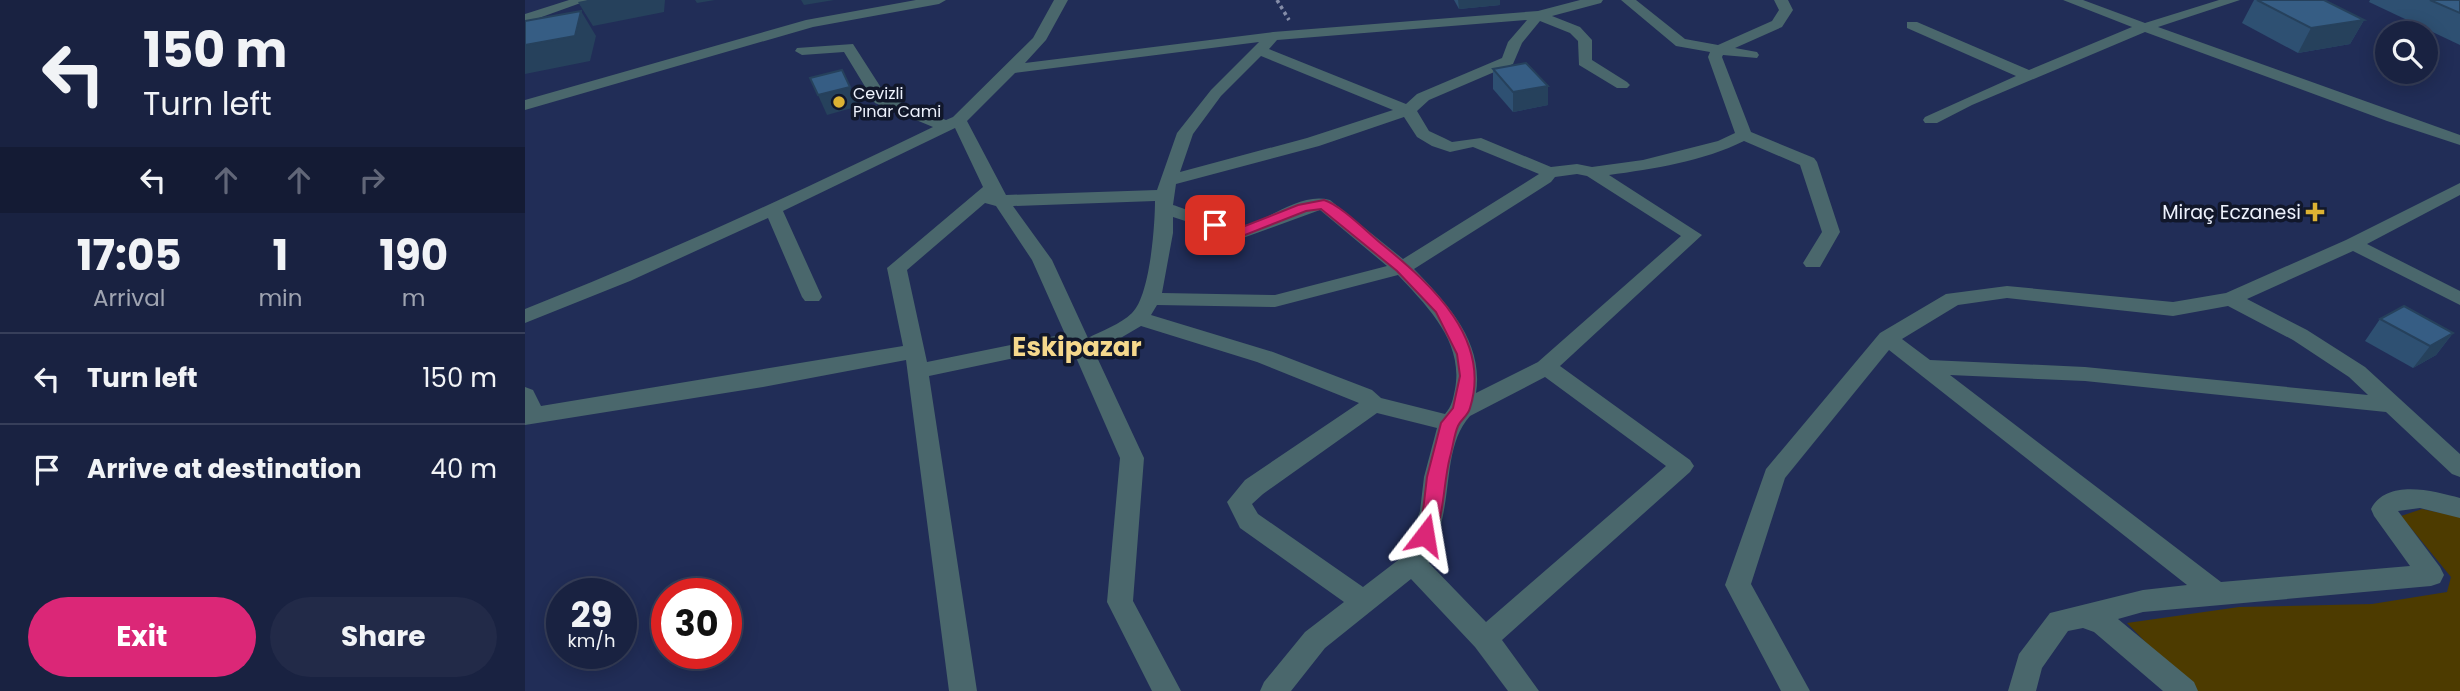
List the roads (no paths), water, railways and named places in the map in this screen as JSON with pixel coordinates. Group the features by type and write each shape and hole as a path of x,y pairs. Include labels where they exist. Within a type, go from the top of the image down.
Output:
{"street":[{"path":"525,19 582,0"},
{"path":"525,105 811,23 939,0"},
{"path":"525,316 624,277 952,123 1039,40 1061,0"},
{"path":"1010,69 1273,36 1537,15 1597,0"},
{"path":"1627,0 1681,43 1752,55"},
{"path":"1781,0 1786,10 1777,24 1718,50 1715,57 1723,72 1744,135 1808,162 1831,232 1813,263"},
{"path":"2070,0 2460,140"},
{"path":"1931,120 1966,102 2145,27 2233,0"},
{"path":"1537,15 1575,30 1585,40 1584,62 1622,85"},
{"path":"963,691 917,361 897,268 990,197 1165,195 1408,110 1423,97 1508,61 1515,42 1527,31 1537,15"},
{"path":"1912,25 2030,76"},
{"path":"528,409 763,379 1081,344 1139,318 1151,299 1164,233 1165,195 1185,132 1216,93 1273,36"},
{"path":"802,51 848,47 881,100 952,123 990,197 1042,260 1132,458 1120,602 1167,691"},
{"path":"1259,50 1408,110 1423,134 1438,142 1450,147 1475,142 1549,172 1577,169 1592,172 1643,165 1724,145 1744,135"},
{"path":"1151,299 1275,301 1402,268 1545,178 1549,172"},
{"path":"1139,318 1265,357 1364,395 1374,404 1456,416 1546,367 1693,235 1592,172"},
{"path":"1796,691 1738,585 1774,475 1887,338 1953,299 2007,292 2173,309 2231,299 2353,244 2460,188"},
{"path":"1165,195 1240,233 1303,208 1324,204 1402,268 1442,310 1465,354 1468,376 1436,477 1432,511 1415,566 1485,639 1525,691"},
{"path":"773,208 813,297"},
{"path":"2353,244 2460,299"},
{"path":"2231,299 2301,335 2346,364 2460,468"},
{"path":"1887,338 2216,593"},
{"path":"1485,639 1682,466 1546,367"},
{"path":"1924,367 2085,374 2392,405"},
{"path":"1364,602 1249,521 1239,502 1254,487 1374,404"},
{"path":"2022,691 2029,663 2060,621 2143,601 2431,575 2383,509 2395,500 2406,497 2427,499 2460,508"},
{"path":"1274,691 1315,640 1418,559"},
{"path":"2083,617 2103,623 2183,691"}],"place":[{"name":"Cevizli Pınar Cami","path":"839,102"},
{"name":"Miraç Eczanesi","path":"2315,212"}],"district":[{"name":"Eskipazar","path":"1077,347"}]}
